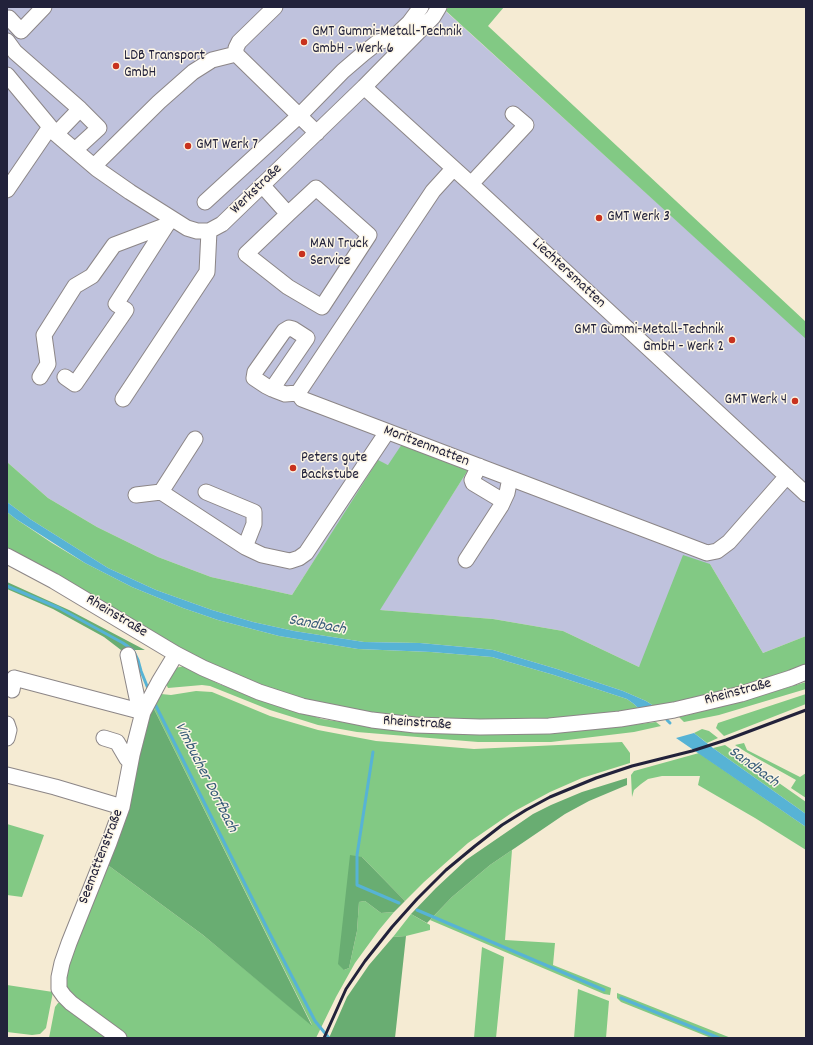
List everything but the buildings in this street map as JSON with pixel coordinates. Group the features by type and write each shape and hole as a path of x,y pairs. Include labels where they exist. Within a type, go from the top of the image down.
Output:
{"street":[{"path":"8,18 21,31 44,7"},
{"path":"275,7 239,42 236,48 236,54 317,133"},
{"path":"205,202 300,115 364,52 378,42 398,43 409,23 421,7"},
{"name":"Werkstraße","path":"209,231 222,224 317,133 364,87 398,43 433,17 439,7"},
{"path":"7,42 15,52 80,109 99,128 75,150"},
{"path":"94,166 159,102 193,72 212,60 236,54"},
{"path":"7,75 53,130 94,166 168,221 197,232 209,231 207,272 123,399"},
{"name":"Liechtersmatten","path":"364,87 806,494"},
{"path":"7,190 53,130 80,109"},
{"path":"471,184 526,125 513,114"},
{"path":"272,389 285,394 298,393 433,191 454,169"},
{"path":"262,185 288,214"},
{"path":"316,188 369,235 322,307 288,287 246,254 288,214 316,188"},
{"path":"65,376 75,384 126,310 116,304 168,221"},
{"path":"40,377 48,364 44,335 74,286 92,276 114,245 168,221"},
{"name":"Moritzenmatten","path":"298,393 302,399 707,553 717,551 729,542 787,476"},
{"path":"136,495 161,492 245,547 262,555 290,561 299,558 306,553 387,432"},
{"path":"161,492 195,439"},
{"path":"479,466 472,480 473,483 503,502"},
{"path":"466,560 503,502 507,493 510,478"},
{"path":"206,492 254,512 254,524 245,547"},
{"path":"7,556 54,581"},
{"path":"7,567 54,581"},
{"name":"Rheinstraße","path":"54,581 176,654 203,668 258,692 302,706 372,720 415,725 480,727 548,726 620,719 674,710 741,694 806,672"},
{"name":"Seemattenstraße","path":"119,1038 71,1003 64,996 59,989 59,977 69,943 122,807 131,760 143,712 176,654"},
{"path":"128,655 136,698 143,712"},
{"path":"12,690 14,678 143,712"},
{"path":"7,721 9,730 7,738"},
{"path":"104,738 118,742 127,759 131,760"},
{"path":"7,775 122,807"}],"shaded area":[{"path":"7,7 441,7 806,338 806,636 763,653 710,564 639,667 563,631 493,619 379,610 468,470 388,465 378,461 292,595 211,577 158,557 97,527 48,498 7,462"}],"green space":[{"path":"448,7 504,7 488,26 806,322 806,339 446,11"},
{"path":"402,444 468,470 380,610 493,619 563,631 639,667 683,555 710,564 763,653 806,636 806,666 729,691 654,706 623,691 493,650 420,643 364,642 294,631 253,622 212,610 156,590 108,568 30,519 7,502 7,462 48,498 97,527 158,557 211,577 292,595 378,460 388,465"},
{"path":"7,512 52,543 85,563 132,587 183,608 218,620 279,636 358,649 431,652 492,657 554,675 627,699 638,708 578,718 443,721 332,709 238,679 173,646 7,549"},
{"path":"7,582 69,610 145,650 121,650 104,637 53,609 7,589"},
{"path":"184,666 219,684 322,719 394,730 453,734 588,730 656,722 661,726 634,732 551,742 478,742 357,732 318,725 270,710 210,686 202,685 168,688 166,684 175,668"},
{"path":"806,682 806,689 719,715 684,722 679,717 736,703"},
{"path":"196,691 212,692 270,716 318,730 376,741 474,749 622,742 630,753 630,763 582,778 550,792 513,812 468,843 405,901 362,857 344,970 349,968 357,931 359,902 365,901 381,913 394,912 355,963 316,1038 125,1038 67,995 63,972 105,863 203,935 312,1025 152,705 161,694 171,695"},
{"path":"806,694 806,704 724,736 716,728 718,723"},
{"path":"152,705 312,1026 203,935 105,863 128,804"},
{"path":"702,729 709,731 718,738 707,743 694,733"},
{"path":"744,743 747,750 800,777 806,773 806,798 791,788 796,780 735,745"},
{"path":"725,745 806,802 806,814 713,748"},
{"path":"699,753 806,827 806,850 698,785 700,776 662,776 648,779 634,790 632,797 631,775 634,771"},
{"path":"627,778 627,785 589,801 565,814 490,865 452,897 427,923 411,914 466,860 533,814 582,792"},
{"path":"7,824 44,835 22,897 7,895"},
{"path":"512,850 505,940 555,943 553,965 611,988 610,995 604,994 430,920 452,897 490,865"},
{"path":"350,855 362,857 405,901 394,912 381,913 365,901 359,902 357,931 349,968 344,970 338,964"},
{"path":"411,914 430,925 430,930 406,936 393,937"},
{"path":"406,936 395,1038 329,1038 347,997 369,965 393,937"},
{"path":"482,947 504,957 496,1038 474,1038"},
{"path":"7,985 53,992 46,1028 40,1034 32,1035 7,1032"},
{"path":"578,989 609,1001 606,1038 574,1038"},
{"path":"617,993 731,1038 711,1038 621,1002 617,998"},
{"path":"62,1002 112,1038 49,1038 55,1007 58,1003"}],"water":[{"path":"7,502 30,519 108,568 156,590 212,610 253,622 294,631 364,642 420,643 493,650 623,691 654,706 638,708 627,699 554,675 492,657 431,652 358,649 279,636 218,620 183,608 132,587 85,563 7,512"},
{"path":"694,733 806,814 806,827 676,738"}],"waterway":[{"name":"Vimbucher Dorfbach","path":"7,586 59,608 133,650 149,691"},
{"name":"Vimbucher Dorfbach","path":"154,702 315,1021 329,1038"},
{"name":"Sandbach","path":"667,720 670,723"},
{"path":"373,752 357,855 357,885 399,903"},
{"path":"417,910 604,990"},
{"path":"621,998 719,1038"}],"railway":[{"path":"324,1038 346,989 365,961 392,927 446,870 502,825 550,797 596,778 632,766 692,751 726,740 806,710"}],"place":[{"name":"GMT Gummi-Metall-Technik GmbH - Werk 6","path":"304,42"},
{"name":"LDB Transport GmbH","path":"116,66"},
{"name":"GMT Werk 7","path":"188,146"},
{"name":"GMT Werk 3","path":"599,218"},
{"name":"MAN Truck Service","path":"302,254"},
{"name":"GMT Gummi-Metall-Technik GmbH - Werk 2","path":"732,340"},
{"name":"GMT Werk 4","path":"795,401"},
{"name":"Peters gute Backstube","path":"293,468"}]}
